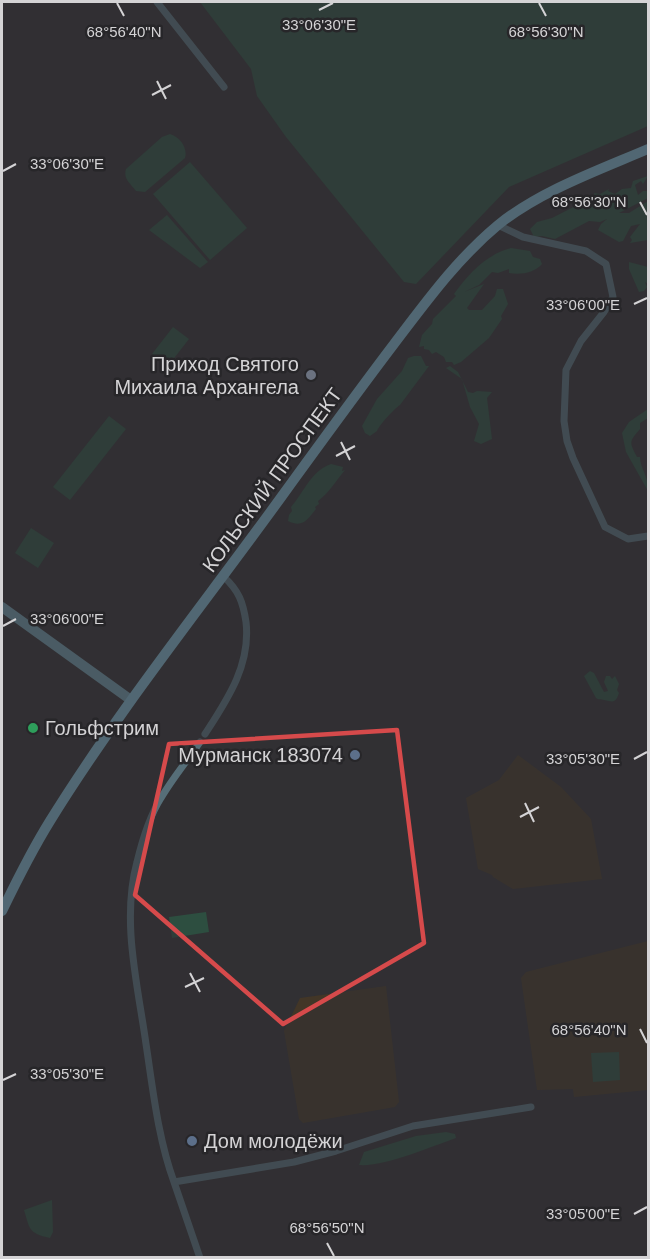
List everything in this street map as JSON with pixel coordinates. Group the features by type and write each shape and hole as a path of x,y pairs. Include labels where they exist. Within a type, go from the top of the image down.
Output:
{"main road":[{"name":"КОЛЬСКИЙ ПРОСПЕКТ","path":"2,911 49,823 131,700 224,578 340,416 439,285 462,258 498,225 544,196 648,149"}],"street":[{"path":"157,2 224,87"},
{"path":"498,225 523,237 586,251 606,264 613,297 581,341 566,370 564,422 573,458 605,527 628,539 648,536"},
{"path":"205,734 237,682 244,658 247,631 243,602 236,588 224,578"},
{"path":"2,607 131,700"},
{"path":"200,742 160,799 146,831 136,865 131,903 133,955 165,1159 200,1257"},
{"path":"174,1182 294,1162 412,1126 531,1107"}],"highlighted area":[{"path":"397,730 424,943 283,1024 135,895 169,744"}],"shaded area":[{"path":"518,755 561,787 591,819 602,879 513,889 478,869 466,798 499,780"},
{"path":"648,941 648,1090 574,1097 573,1089 537,1090 521,978 526,972"},
{"path":"386,986 399,1102 395,1107 303,1123 299,1119 284,1031 300,998"}],"green space":[{"path":"200,2 648,2 648,126 509,187 416,284 404,282 286,137 257,96 251,69"},
{"path":"170,134 182,143 185,158 145,192 136,191 126,178 126,169 162,137"},
{"path":"190,162 247,228 210,260 153,194"},
{"path":"648,176 643,184 641,181 635,185 638,195 643,191 648,191 648,198 619,213 629,213 648,201 648,240 630,243 632,240 630,237 640,224 631,226 623,241 619,242 598,230 607,219 600,222 589,221 555,239 534,237 530,229 537,222 552,218 595,196 594,193 600,194 609,189 608,191 615,194 622,189 631,188 633,181"},
{"path":"167,215 208,262 200,268 149,230"},
{"path":"511,248 530,251 533,257 540,259 542,264 523,273 509,273 509,269 498,273 492,272 479,285 464,292 484,284 467,308 482,310 495,296 497,289 503,289 508,304 501,316 502,319 489,338 461,362 454,365 452,362 446,362 444,357 436,352 432,354 429,350 424,349 424,346 419,347 422,335 432,324 433,319 456,296 454,294 465,279 486,260"},
{"path":"629,262 648,267 648,284 645,282 647,287 644,291 639,292 629,269"},
{"path":"173,327 189,339 168,366 152,354"},
{"path":"421,356 426,366 429,366 400,405 370,436 365,433 362,426 377,399 402,371 408,358"},
{"path":"450,366 458,372 461,378 446,368"},
{"path":"463,381 468,392 492,392 487,398 492,439 481,444 474,441 479,424 470,407"},
{"path":"648,409 648,418 640,423 640,429 631,442 637,457 640,457 648,491 626,452 622,433 629,422"},
{"path":"109,416 126,429 70,500 53,487"},
{"path":"331,464 343,467 342,471 345,470 318,501 316,509 307,519 297,524 288,521 292,511 291,507 308,482 324,467"},
{"path":"31,528 54,543 38,568 15,553"},
{"path":"590,671 594,673 604,692 608,691 604,682 606,676 612,679 615,676 619,684 617,690 619,693 615,701 596,698 584,676"},
{"path":"206,912 209,932 172,938 169,917"},
{"path":"619,1052 620,1080 593,1082 591,1053"},
{"path":"446,1132 455,1134 456,1138 394,1160 359,1165 364,1152 416,1136"},
{"path":"52,1200 53,1232 50,1238 31,1229 24,1210"}],"place":[{"name":"Приход Святого Михаила Архангела","path":"311,375"},
{"name":"Гольфстрим","path":"33,728"},
{"name":"Мурманск 183074","path":"355,755"},
{"name":"Дом молодёжи","path":"192,1141"}]}
